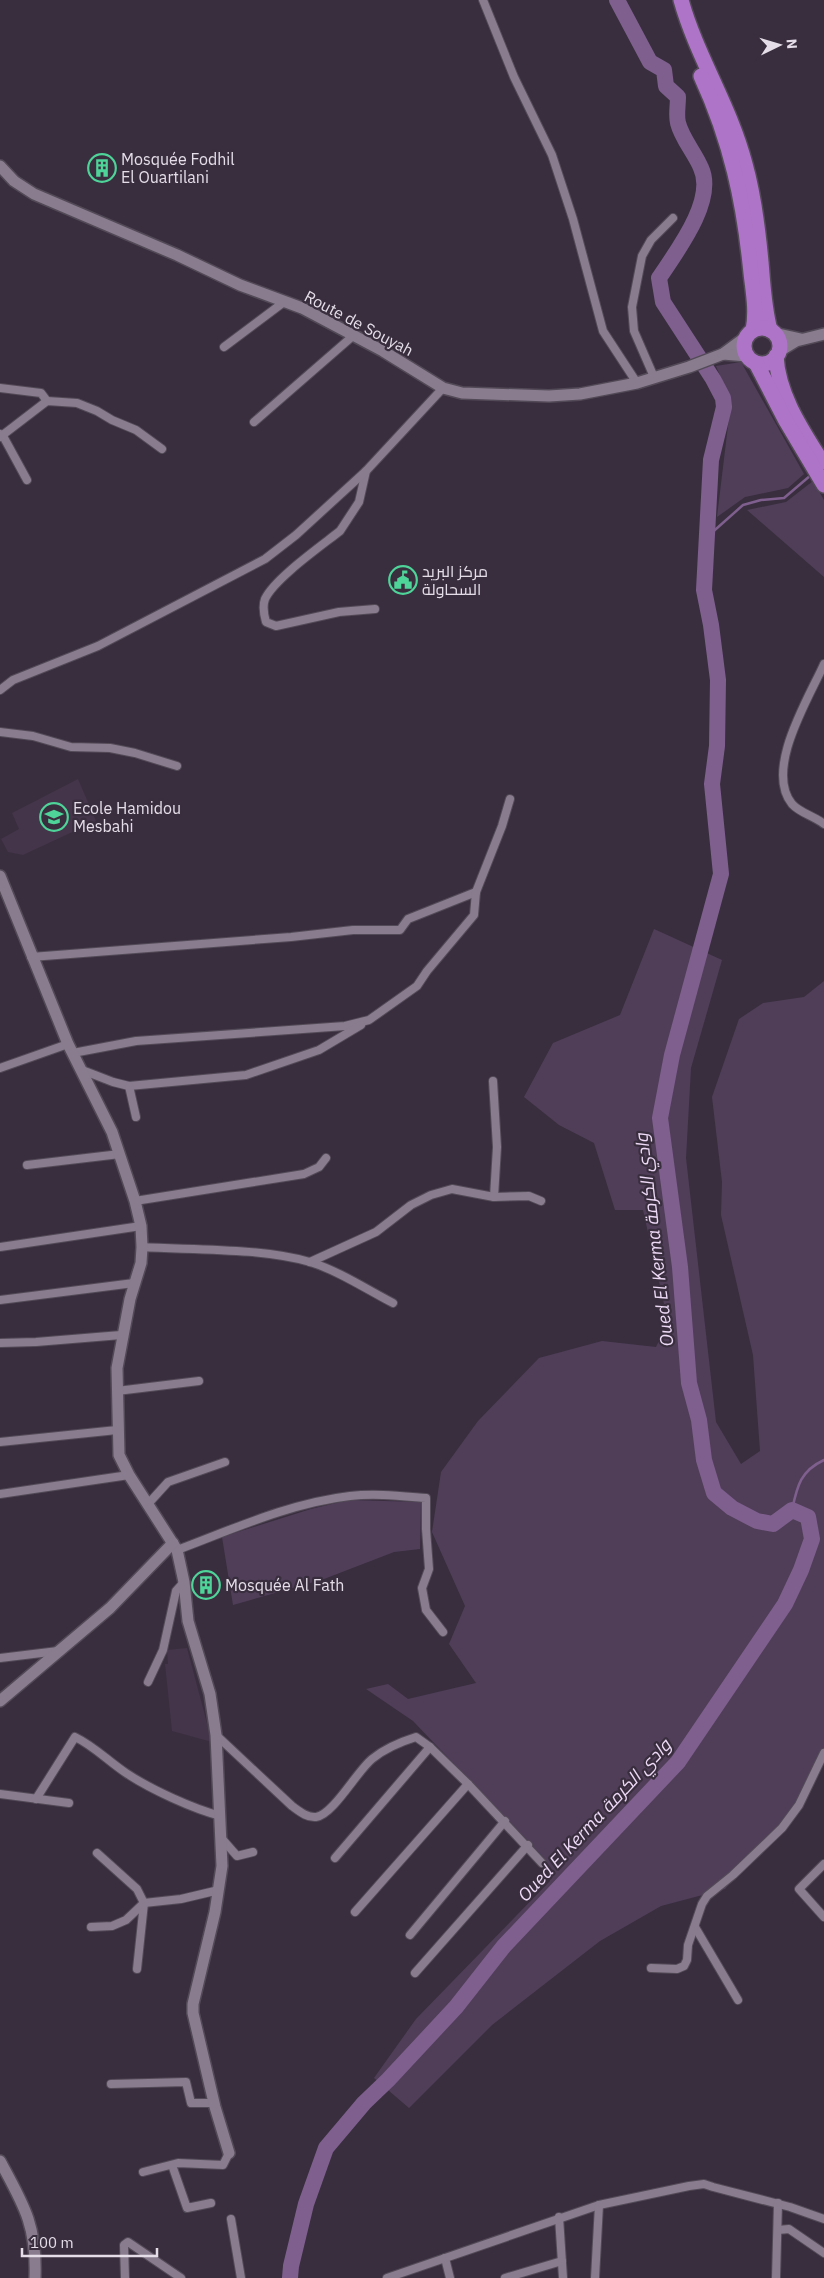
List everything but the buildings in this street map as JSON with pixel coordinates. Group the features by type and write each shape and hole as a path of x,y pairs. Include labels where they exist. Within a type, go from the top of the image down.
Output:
{"highway":[{"path":"672,0 685,40 720,120 736,174 746,229 755,310 750,334 744,347 823,477"},
{"path":"681,0 694,35 730,117 745,164 755,211 766,313 772,332 779,342 777,354 782,389 807,449"},
{"path":"750,334 762,328 772,332"},
{"path":"751,360 765,364 777,354"}],"street":[{"path":"483,0 514,77 552,155 573,219 603,331 637,383"},
{"name":"Route de Souyah","path":"0,169 34,194 169,251 240,285 302,308 354,335 443,388 462,393 549,396 580,394 637,383 723,354 750,334"},
{"path":"654,377 634,331 632,307 642,256 651,240 673,218"},
{"path":"224,347 284,302"},
{"path":"772,332 802,339"},
{"path":"777,354 802,339 824,334"},
{"path":"254,422 354,335"},
{"name":"Route de Souyah","path":"723,354 751,360"},
{"path":"0,388 41,393 47,401"},
{"path":"0,690 13,680 98,646 265,558 296,535 366,471 443,388"},
{"path":"27,480 1,436 47,401 77,403 97,411 112,420 136,430 162,449"},
{"path":"366,471 359,502 348,521 340,530 276,584 264,600 263,612 266,622 276,626 339,612 375,609"},
{"path":"824,664 788,743 783,769 790,802 824,824"},
{"path":"0,732 33,736 71,747 110,748 177,766"},
{"path":"82,1070 113,1082 130,1086 246,1075 319,1050 369,1020 417,986 427,971 474,915 476,892 502,826 510,799"},
{"path":"0,876 31,957 71,1048 112,1132 136,1201 142,1247 141,1263 121,1335 117,1368 119,1454 129,1475 175,1546 184,1582 188,1621 210,1694 216,1736 222,1866 215,1912 193,2004 196,2028 214,2103 229,2153 223,2165 172,2165 143,2172"},
{"path":"31,957 291,937 353,930 400,930 408,919 476,892"},
{"path":"0,1068 71,1048 136,1041 345,1026 369,1020"},
{"path":"493,1081 497,1147 494,1197"},
{"path":"130,1086 136,1117"},
{"path":"27,1165 120,1154"},
{"path":"136,1201 304,1174 318,1167 326,1158"},
{"path":"310,1262 376,1232 411,1206 431,1195 452,1188 494,1197 529,1196 541,1201"},
{"path":"0,1247 140,1226"},
{"path":"142,1247 268,1254 310,1262 326,1268 393,1303"},
{"path":"0,1300 134,1284"},
{"path":"0,1343 121,1335"},
{"path":"117,1391 199,1381"},
{"path":"0,1442 117,1430"},
{"path":"148,1504 168,1482 226,1462"},
{"path":"0,1494 129,1475"},
{"path":"0,1701 110,1608 175,1546 326,1500 350,1496 389,1495 426,1498 429,1568 422,1588 426,1610 443,1632"},
{"path":"148,1682 163,1650 176,1591 184,1582"},
{"path":"0,1658 60,1651"},
{"path":"36,1798 75,1736 87,1743 126,1774 200,1811 221,1816"},
{"path":"216,1736 292,1806 306,1816 317,1817 330,1809 371,1760 393,1746 416,1737 430,1747 468,1784 528,1845 542,1863"},
{"path":"336,1858 430,1747"},
{"path":"651,1968 677,1969 684,1966 687,1960 688,1945 702,1904 708,1896 782,1828 799,1805 824,1753"},
{"path":"355,1912 468,1784"},
{"path":"0,1794 69,1803"},
{"path":"410,1935 505,1821"},
{"path":"222,1840 238,1856 253,1852"},
{"path":"415,1973 528,1845"},
{"path":"97,1853 137,1889 144,1903 137,1969"},
{"path":"824,1864 799,1889 824,1917"},
{"path":"91,1927 112,1926 126,1920 144,1903 182,1899 219,1890"},
{"path":"695,1927 738,2000"},
{"path":"111,2084 186,2082 191,2103 214,2103"},
{"path":"0,2161 32,2225 36,2253 35,2278"},
{"path":"172,2165 187,2208 211,2203"},
{"path":"387,2278 559,2217 599,2205 704,2184 778,2203 824,2219"},
{"path":"776,2278 778,2203"},
{"path":"595,2278 599,2205"},
{"path":"559,2217 563,2278"},
{"path":"231,2219 241,2278"},
{"path":"778,2230 789,2230 824,2254"},
{"path":"125,2278 124,2245 128,2242 182,2278"},
{"path":"445,2258 450,2278"},
{"path":"505,2278 562,2261"}],"shaded area":[{"path":"741,362 804,474 788,488 745,497 717,517 731,401 716,366"},
{"path":"813,481 824,500 824,577 747,510 786,502"},
{"name":"Ecole Hamidou Mesbahi","path":"78,779 96,821 23,855 8,852 1,839 19,829 12,813"},
{"path":"654,929 722,960 691,1068 686,1158 716,1422 741,1464 760,1451 753,1355 721,1215 722,1182 712,1097 739,1019 763,1003 804,997 824,981 824,1749 793,1812 725,1889 661,1906 600,1941 492,2025 409,2108 374,2078 416,2019 550,1881 543,1857 413,1721 366,1689 388,1684 408,1699 476,1683 449,1644 465,1606 432,1532 441,1472 478,1421 539,1358 602,1341 656,1347 668,1322 643,1210 615,1210 594,1143 559,1125 524,1097 553,1043 620,1015"},
{"path":"349,1500 421,1502 420,1549 394,1552 324,1579 233,1605 222,1537 311,1509"},
{"path":"187,1648 212,1742 172,1731 165,1664 168,1664 167,1650"}],"waterway":[{"name":"Oued El Kerma وادي الكرمة","path":"290,2278 291,2266 306,2204 326,2148 364,2103 456,2007 504,1946 678,1762 785,1604 801,1570 812,1539 808,1517 792,1510 773,1524 757,1521 732,1508 714,1493 704,1460 699,1420 689,1383 680,1267 660,1118 672,1055 721,874 712,784 717,746 718,680 711,625 704,590 711,460 724,407 723,398 713,379 663,302 659,278 684,240 699,210 704,181 701,168 685,140 678,123 678,97 666,86 664,70 650,62 617,0"},
{"path":"707,537 743,505 761,500 784,498 811,475"},
{"path":"792,1510 801,1480 810,1469 824,1460"}],"place":[{"name":"Mosquée Fodhil El Ouartilani","path":"102,168"},
{"name":"مركز البريد السحاولة","path":"403,580"},
{"name":"Ecole Hamidou Mesbahi","path":"54,817"},
{"name":"Mosquée Al Fath","path":"206,1585"}]}
